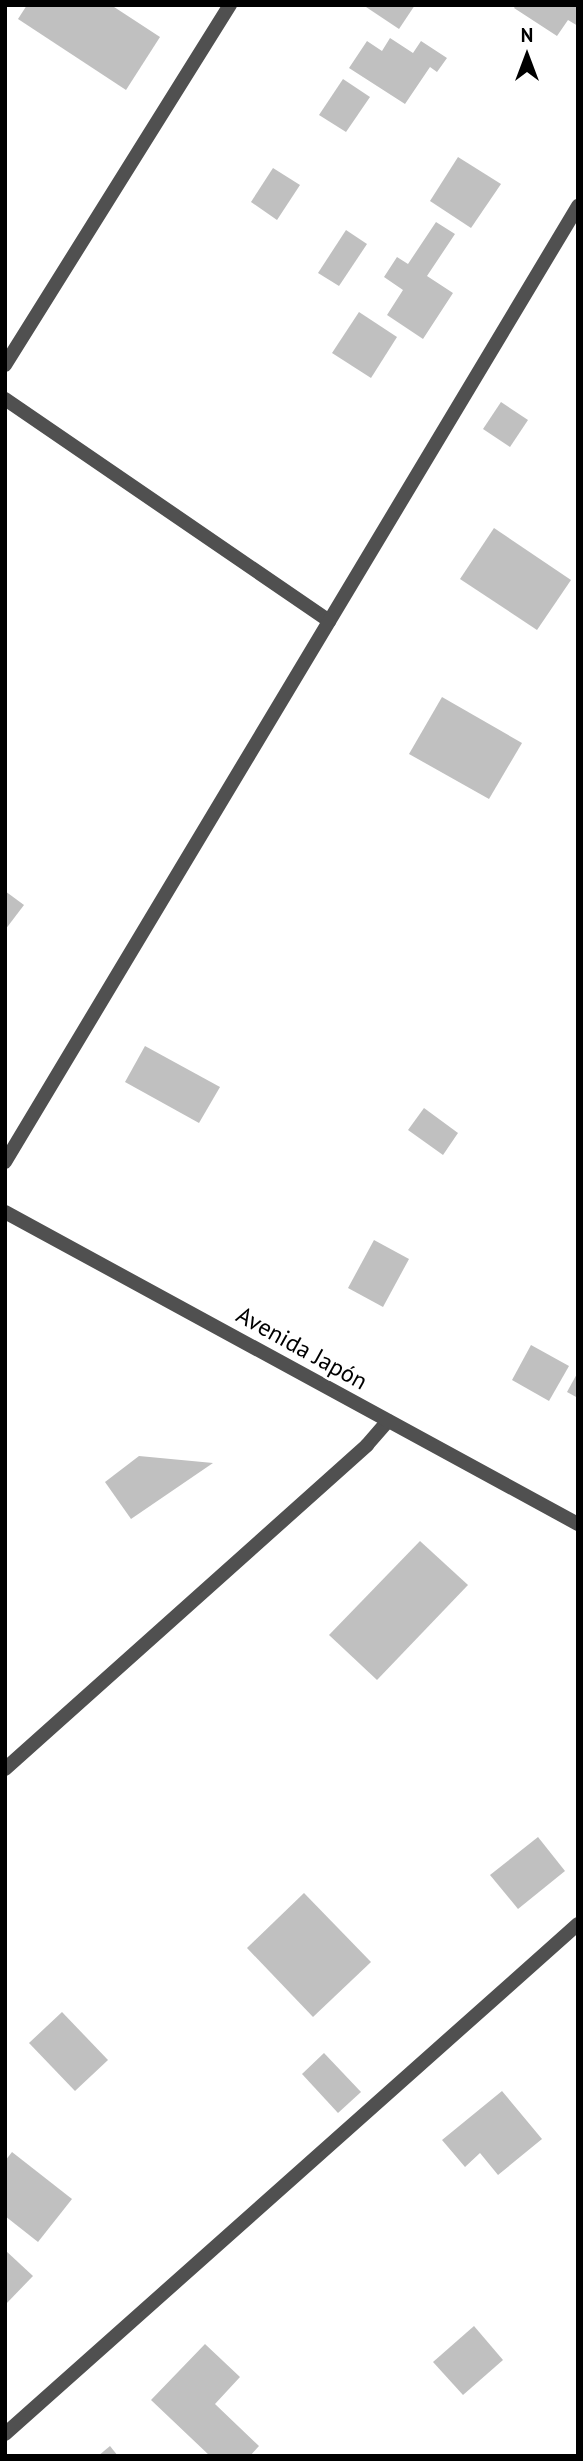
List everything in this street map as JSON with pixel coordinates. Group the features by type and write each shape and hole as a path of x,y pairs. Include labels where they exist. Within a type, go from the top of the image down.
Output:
{"street":[{"path":"5,365 230,5"},
{"path":"5,1162 578,206"},
{"path":"5,399 329,621"},
{"name":"Avenida Japón","path":"5,1212 578,1524"},
{"path":"5,1769 368,1445 388,1421"},
{"path":"5,2434 578,1924"}],"building":[{"path":"27,5 111,5 160,37 126,90 18,19"},
{"path":"363,5 415,5 399,29"},
{"path":"516,5 578,5 578,26 568,20 557,36 514,8"},
{"path":"390,38 413,53 421,41 447,58 437,72 430,67 405,104 349,68 367,41 382,51"},
{"path":"343,79 370,97 346,132 319,115"},
{"path":"458,157 501,184 471,228 430,201"},
{"path":"273,168 300,185 277,220 251,202"},
{"path":"436,222 455,234 427,276 453,293 423,339 387,315 403,290 384,277 397,257 408,264"},
{"path":"346,230 367,244 339,286 318,273"},
{"path":"359,312 397,337 371,378 332,353"},
{"path":"501,402 528,420 510,447 483,429"},
{"path":"494,528 571,580 537,630 460,579"},
{"path":"442,697 522,743 489,799 409,754"},
{"path":"5,891 24,905 5,930"},
{"path":"145,1046 220,1087 199,1123 125,1082"},
{"path":"424,1108 458,1133 443,1155 408,1130"},
{"path":"374,1240 409,1259 383,1307 348,1288"},
{"path":"531,1345 569,1366 549,1401 512,1380"},
{"path":"578,1372 578,1398 567,1392"},
{"path":"139,1456 213,1463 131,1519 105,1482"},
{"path":"420,1541 468,1585 377,1680 329,1635"},
{"path":"538,1837 565,1871 518,1909 490,1875"},
{"path":"304,1893 371,1962 313,2017 247,1948"},
{"path":"62,2012 108,2060 75,2091 29,2043"},
{"path":"324,2053 361,2092 338,2113 302,2074"},
{"path":"502,2091 542,2139 498,2175 480,2153 465,2167 442,2140"},
{"path":"12,2152 72,2199 38,2242 5,2216 5,2161"},
{"path":"5,2250 33,2276 5,2305"},
{"path":"474,2326 503,2360 463,2395 433,2362"},
{"path":"205,2344 240,2377 215,2404 259,2446 250,2456 210,2456 151,2400"},
{"path":"110,2446 118,2456 98,2456"}]}
